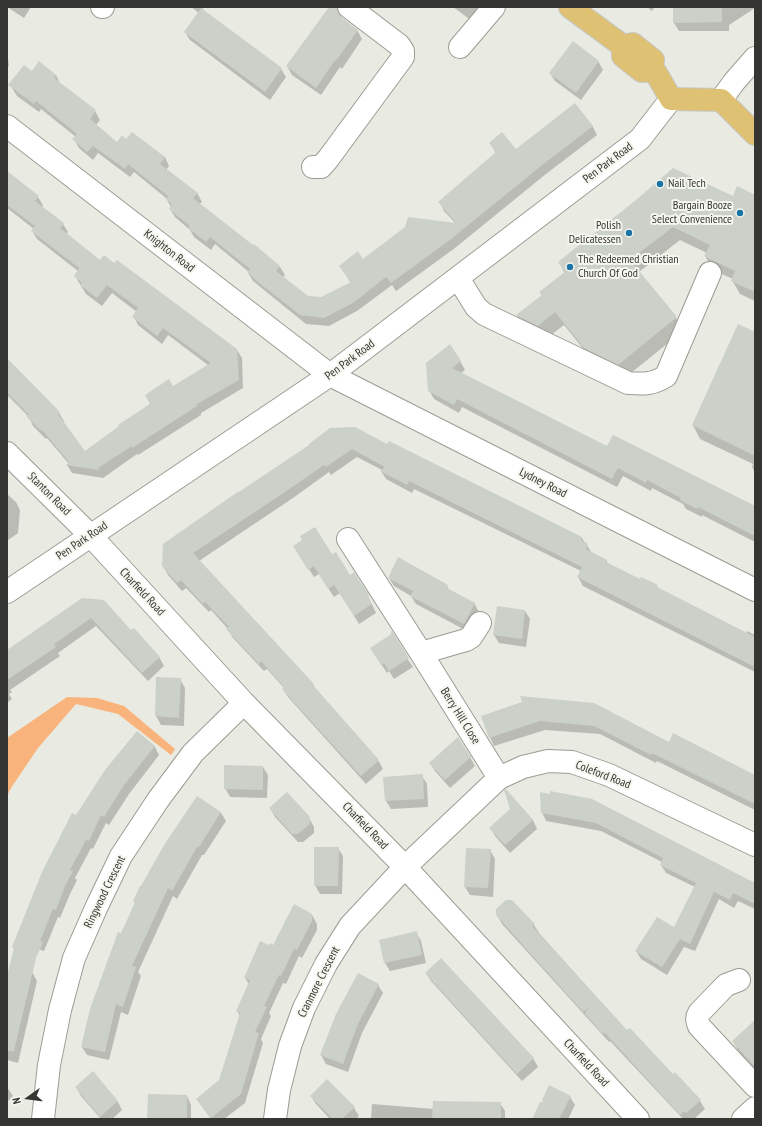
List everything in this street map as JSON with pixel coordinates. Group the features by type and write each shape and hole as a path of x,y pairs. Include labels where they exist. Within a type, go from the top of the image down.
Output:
{"main road":[{"path":"570,7 623,46 623,56 632,64 642,71 652,70 656,73 671,99 721,100 755,134"}],"street":[{"path":"313,167 321,166 328,159 403,57 403,51 399,45 349,7"},
{"path":"460,47 494,7"},
{"path":"721,100 734,82 755,58"},
{"name":"Pen Park Road","path":"7,592 330,376 640,139 671,99"},
{"name":"Knighton Road","path":"7,126 330,376"},
{"path":"458,278 476,307 484,314 628,383 641,384 656,382 666,376 710,273"},
{"name":"Lydney Road","path":"330,376 755,590"},
{"name":"Stanton Road","path":"7,453 91,536"},
{"name":"Charfield Road","path":"91,536 244,703 405,867 633,1117"},
{"name":"Berry Hill Close","path":"348,539 421,652 499,778"},
{"path":"421,652 466,640 471,637 480,623"},
{"name":"Ringwood Crescent","path":"43,1119 49,1065 60,1010 74,958 114,870 121,856 158,800 193,753 244,703"},
{"name":"Coleford Road","path":"405,867 499,778 523,767 548,761 572,762 609,775 755,845"},
{"name":"Cranmore Crescent","path":"275,1119 279,1090 290,1046 304,1008 326,964 350,926 405,867"},
{"path":"727,982 699,1013 697,1023 755,1086"},
{"path":"743,1119 755,1108"}],"shaded area":[{"path":"67,697 97,698 124,706 175,749 171,755 118,714 76,704 38,748 7,796 7,738"}],"building":[{"path":"329,7 337,7 341,17 358,30 316,88 286,66"},
{"path":"673,7 722,7 722,22 673,23"},
{"path":"201,8 282,68 265,92 184,32"},
{"path":"573,41 599,61 576,93 549,73"},
{"path":"39,61 56,75 54,78 96,110 90,119 117,142 122,135 126,139 132,132 165,157 160,164 198,193 193,198 253,245 254,244 280,266 276,271 308,296 321,297 351,282 339,266 358,251 363,259 405,227 408,217 456,223 438,202 496,152 489,143 502,132 516,149 575,103 593,126 451,239 391,283 386,277 353,303 324,318 300,315 258,282 247,272 250,269 210,237 206,242 188,228 190,226 169,209 172,204 166,199 168,196 128,164 125,169 93,146 87,152 72,139 77,134 36,101 34,104 8,85 24,65 32,71"},
{"path":"673,168 733,196 737,186 755,195 755,292 731,281 735,271 704,256 710,245 673,227 630,260 677,317 618,365 584,348 555,312 538,326 516,315 542,295 539,292 565,272 558,262 636,200"},
{"path":"7,171 39,196 35,201 64,223 60,228 100,260 104,255 114,263 117,260 237,349 239,380 197,404 197,406 98,468 99,470 66,465 69,462 42,430 41,431 27,417 29,415 7,393 7,358 60,412 58,414 85,451 119,426 118,425 150,404 145,395 169,379 173,386 211,363 163,328 157,336 132,317 138,308 107,285 97,298 80,285 82,283 74,276 79,268 31,231 35,226 7,205"},
{"path":"738,324 755,332 755,456 692,425"},
{"path":"450,344 461,361 452,368 607,446 613,435 755,506 755,536 698,507 697,509 680,500 681,498 647,480 646,483 618,468 612,479 457,399 454,405 428,391 426,363"},
{"path":"355,427 387,444 389,441 582,537 581,540 588,544 586,549 607,560 606,562 640,579 641,577 658,585 657,587 755,637 755,667 577,577 582,567 409,481 407,485 380,471 385,467 352,449 326,467 324,465 193,553 313,683 312,684 379,760 361,776 282,689 284,687 261,661 259,664 226,629 229,627 205,602 203,604 181,580 177,583 162,566 163,544 239,491 309,445 330,428"},
{"path":"315,527 332,554 336,552 350,575 354,572 369,595 369,599 372,604 354,616 334,585 328,589 314,566 308,570 293,546 302,540 300,536"},
{"path":"398,557 448,585 447,588 475,603 464,624 410,596 413,591 388,578"},
{"path":"82,598 104,600 131,630 134,628 160,657 142,673 91,618 54,644 56,647 7,680 7,650"},
{"path":"497,606 525,610 522,639 493,635"},
{"path":"392,631 409,658 389,671 384,663 381,665 370,648 390,635"},
{"path":"156,677 181,678 179,718 155,716"},
{"path":"520,696 594,703 669,742 673,733 755,775 755,804 652,753 651,755 594,726 540,721 489,738 481,716 522,702"},
{"path":"137,731 155,746 124,785 104,817 101,815 89,841 86,840 70,870 73,871 65,886 56,910 53,909 40,941 43,942 36,958 14,1051 7,1051 7,976 14,948 12,947 42,872 72,813 76,815 105,770"},
{"path":"458,737 471,757 445,780 429,763"},
{"path":"224,765 263,766 263,790 224,789"},
{"path":"423,774 424,799 385,801 383,777"},
{"path":"506,789 533,820 505,845 489,828 510,809 504,790"},
{"path":"550,791 592,799 755,883 755,904 733,893 730,900 714,892 690,944 680,939 662,967 635,951 657,917 674,927 696,883 660,865 663,858 596,823 541,813 540,792 550,794"},
{"path":"287,792 310,817 310,824 298,834 292,834 269,808"},
{"path":"197,796 221,812 199,847 197,847 172,891 168,888 132,966 136,967 123,1007 116,1004 105,1052 81,1047 90,1009 118,932 121,933 135,902 133,901 140,886 164,845"},
{"path":"314,847 339,847 338,886 314,886"},
{"path":"466,848 491,849 488,888 464,887"},
{"path":"506,900 512,900 535,924 532,926 627,1030 630,1028 673,1074 675,1072 701,1100 686,1113 684,1111 680,1115 605,1033 603,1034 585,1014 588,1008 583,1012 496,915 496,909"},
{"path":"294,904 312,914 312,921 297,950 294,949 281,976 279,975 264,1006 267,1007 255,1032 259,1033 241,1094 211,1118 196,1099 219,1080 240,1013 236,1011 250,980 244,978 260,941 273,945"},
{"path":"417,931 422,955 384,963 379,940"},
{"path":"441,958 534,1058 517,1074 425,973"},
{"path":"358,973 379,984 358,1024 343,1064 320,1055 336,1014"},
{"path":"755,1020 755,1067 732,1041"},
{"path":"93,1071 118,1101 100,1117 75,1087"},
{"path":"327,1079 355,1107 342,1119 333,1119 310,1096"},
{"path":"549,1085 571,1096 559,1119 532,1119 540,1102 544,1102 542,1100"},
{"path":"148,1094 187,1095 187,1119 147,1118"},
{"path":"433,1101 501,1102 501,1119 432,1119"}],"place":[{"name":"Nail Tech","path":"660,184"},
{"name":"Bargain Booze Select Convenience","path":"740,213"},
{"name":"Polish Delicatessen","path":"629,233"},
{"name":"The Redeemed Christian Church Of God","path":"570,267"}]}
